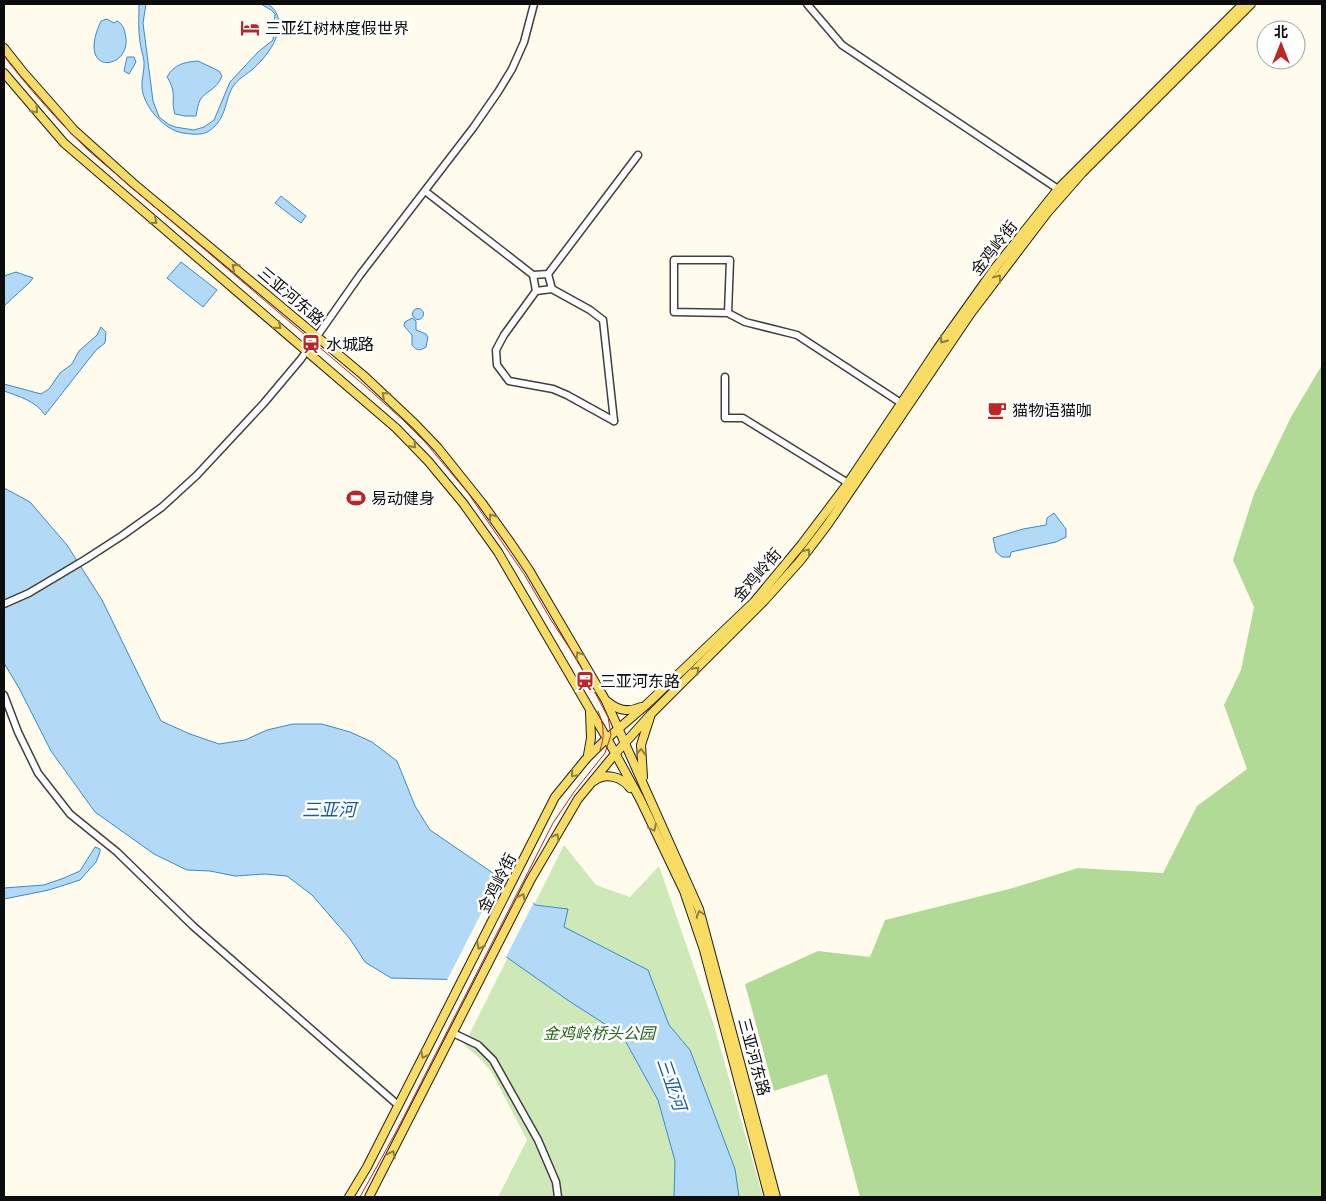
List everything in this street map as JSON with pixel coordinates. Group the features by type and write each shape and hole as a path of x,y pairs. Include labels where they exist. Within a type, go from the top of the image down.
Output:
{"main road":[{"name":"金鸡岭街","path":"348,1197 367,1167 555,797 586,759 607,738 646,705 754,602 802,544 848,483 938,348 995,268 1058,189 1243,4"},
{"name":"金鸡岭街","path":"369,1197 531,878 567,817 589,786 625,742 764,601 800,561 828,524 971,313 1047,213 1082,173 1251,4"},
{"name":"三亚河东路","path":"4,48 74,130 133,183 318,336 415,424 438,448 482,503 529,570 606,701 699,909 714,959 776,1197"},
{"name":"三亚河东路","path":"4,73 64,143 396,428 463,503 511,572 589,710 607,738 640,799 684,891 704,950 768,1197"},
{"path":"606,701 612,706 624,710 636,709 646,705"},
{"path":"586,759 591,738 589,710"},
{"path":"645,791 641,763 641,745 652,714"},
{"path":"589,786 598,778 605,776 619,778 640,799"}],"street":[{"path":"4,604 29,593 86,559 162,507 190,481 252,416 307,351 349,291 473,128 512,69 524,42 534,4"},
{"path":"807,4 842,44 1058,189"},
{"path":"533,275 548,274 638,155"},
{"path":"425,191 533,275 536,291 504,335 496,350 497,365 508,381 553,389 614,421 603,320 590,310 552,289 536,291"},
{"path":"728,313 730,260 674,260 674,312 728,313 745,322 797,335 901,403"},
{"path":"548,274 552,289"},
{"path":"726,376 725,418 742,418 848,483"},
{"path":"4,695 18,732 38,773 70,814 117,852 193,926 398,1105"},
{"path":"453,1033 478,1045 493,1060 538,1140 556,1182 558,1197"}],"green space":[{"path":"1322,365 1322,1197 860,1197 827,1074 774,1091 745,984 818,951 870,957 885,920 1013,888 1078,868 1163,873 1197,806 1247,769 1224,705 1241,670 1254,607 1233,560 1254,494 1291,417"},
{"name":"金鸡岭桥头公园","path":"564,845 596,885 630,897 659,866 713,1022 763,1197 498,1197 527,1140 491,1071 464,1045"}],"water":[{"path":"139,4 146,4 143,23 153,101 159,117 175,127 194,130 204,127 214,120 230,82 258,52 273,40 275,14 261,4 268,4 275,11 279,26 274,43 263,59 234,85 220,120 209,131 203,134 196,134 176,131 162,122 147,103 142,88 144,61 139,37"},
{"path":"107,19 114,23 117,21 120,23 124,29 126,45 122,55 115,61 107,63 99,60 95,53 95,40 101,21"},
{"path":"127,57 134,57 136,62 129,74 124,71"},
{"path":"198,61 219,71 222,76 220,81 200,100 196,116 175,114 173,92 167,77 180,64"},
{"path":"281,196 306,216 301,223 275,203"},
{"path":"181,262 217,290 203,307 167,278"},
{"path":"16,272 33,278 4,306 4,276"},
{"path":"418,308 424,314 418,320 412,314"},
{"path":"412,318 416,321 416,330 426,334 428,337 426,347 419,350 412,345 412,335 404,326 405,322"},
{"path":"101,327 106,332 105,343 96,350 45,415 32,403 4,391 4,384 41,394 49,389 60,373 72,364 79,351 97,335"},
{"name":"三亚河","path":"4,488 30,502 67,545 102,600 161,721 219,744 245,740 267,730 293,724 322,724 350,732 372,742 397,761 415,806 430,830 531,899 535,905 568,909 564,927 648,970 669,1025 690,1050 735,1169 739,1197 674,1197 675,1161 658,1100 622,1035 505,956 470,980 391,978 365,962 350,939 312,895 287,876 265,874 235,876 210,871 187,870 154,854 95,812 51,751 4,663"},
{"path":"1054,513 1066,529 1066,537 1056,542 1011,552 1010,557 1002,557 996,552 993,538 1023,529 1046,525 1047,518"},
{"path":"95,847 100,849 96,862 80,880 49,890 4,899 4,888 44,885 80,871"}],"pier":[{"path":"501,875 535,900 505,959 471,983 446,982"}],"tram line":[{"path":"4,56 45,105 89,151 365,386 425,442 468,493 524,574 578,661 608,717 611,735 605,753 574,792 553,823 397,1130 360,1197"},
{"path":"598,711 603,731 600,750"}],"place":[{"name":"三亚红树林度假世界","path":"250,28"},
{"name":"水城路","path":"311,344"},
{"name":"猫物语猫咖","path":"997,410"},
{"name":"易动健身","path":"356,498"},
{"name":"三亚河东路","path":"585,681"}]}
